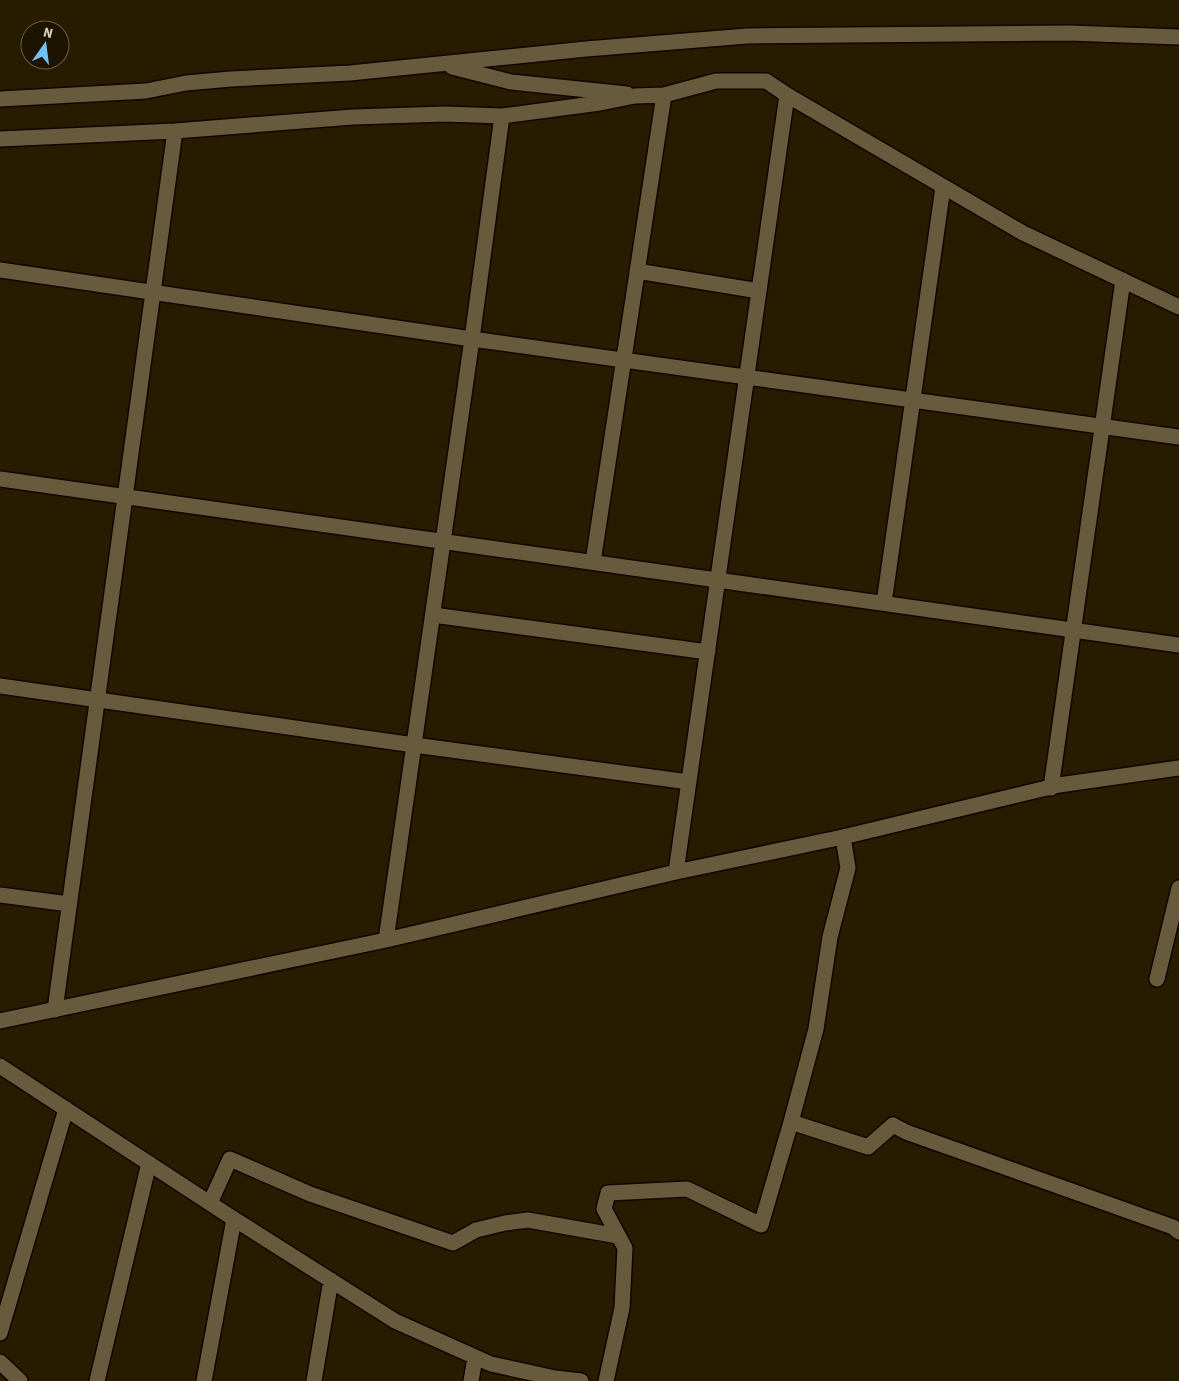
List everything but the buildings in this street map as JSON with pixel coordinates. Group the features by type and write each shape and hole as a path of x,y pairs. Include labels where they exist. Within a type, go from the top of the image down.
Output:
{"street":[{"path":"0,99 146,91 231,79 350,73 586,49 748,36 1069,33 1163,36 1179,39"},
{"path":"441,64 511,82 618,92 635,96"},
{"path":"0,139 175,131 353,117 445,114 502,116 600,103 635,96 664,95 716,81 766,80 787,95 1022,233 1179,307"},
{"path":"593,562 664,95"},
{"path":"676,872 787,95"},
{"path":"386,940 502,116"},
{"path":"55,1010 175,131"},
{"path":"884,603 943,187"},
{"path":"0,270 472,339 1179,437"},
{"path":"637,271 759,291"},
{"path":"1050,788 1123,280"},
{"path":"0,479 1179,645"},
{"path":"433,615 708,652"},
{"path":"0,686 689,782"},
{"path":"0,1021 386,940 676,872 843,837 1050,788 1179,768"},
{"path":"606,1381 622,1308 625,1248 604,1209 608,1193 687,1189 761,1226 816,1028 830,937 848,868 843,837"},
{"path":"1157,979 1179,888"},
{"path":"0,895 69,904"},
{"path":"0,1066 234,1219 395,1321 491,1364 555,1378 581,1381"},
{"path":"0,1333 66,1109"},
{"path":"791,1122 868,1147 893,1125 906,1132 1024,1173 1173,1228 1179,1232"},
{"path":"210,1202 230,1159 310,1194 453,1243 476,1230 528,1220 618,1236"},
{"path":"97,1381 149,1163"},
{"path":"204,1381 234,1219"},
{"path":"314,1381 331,1280"},
{"path":"471,1381 475,1358"},
{"path":"0,1362 20,1381"}]}
